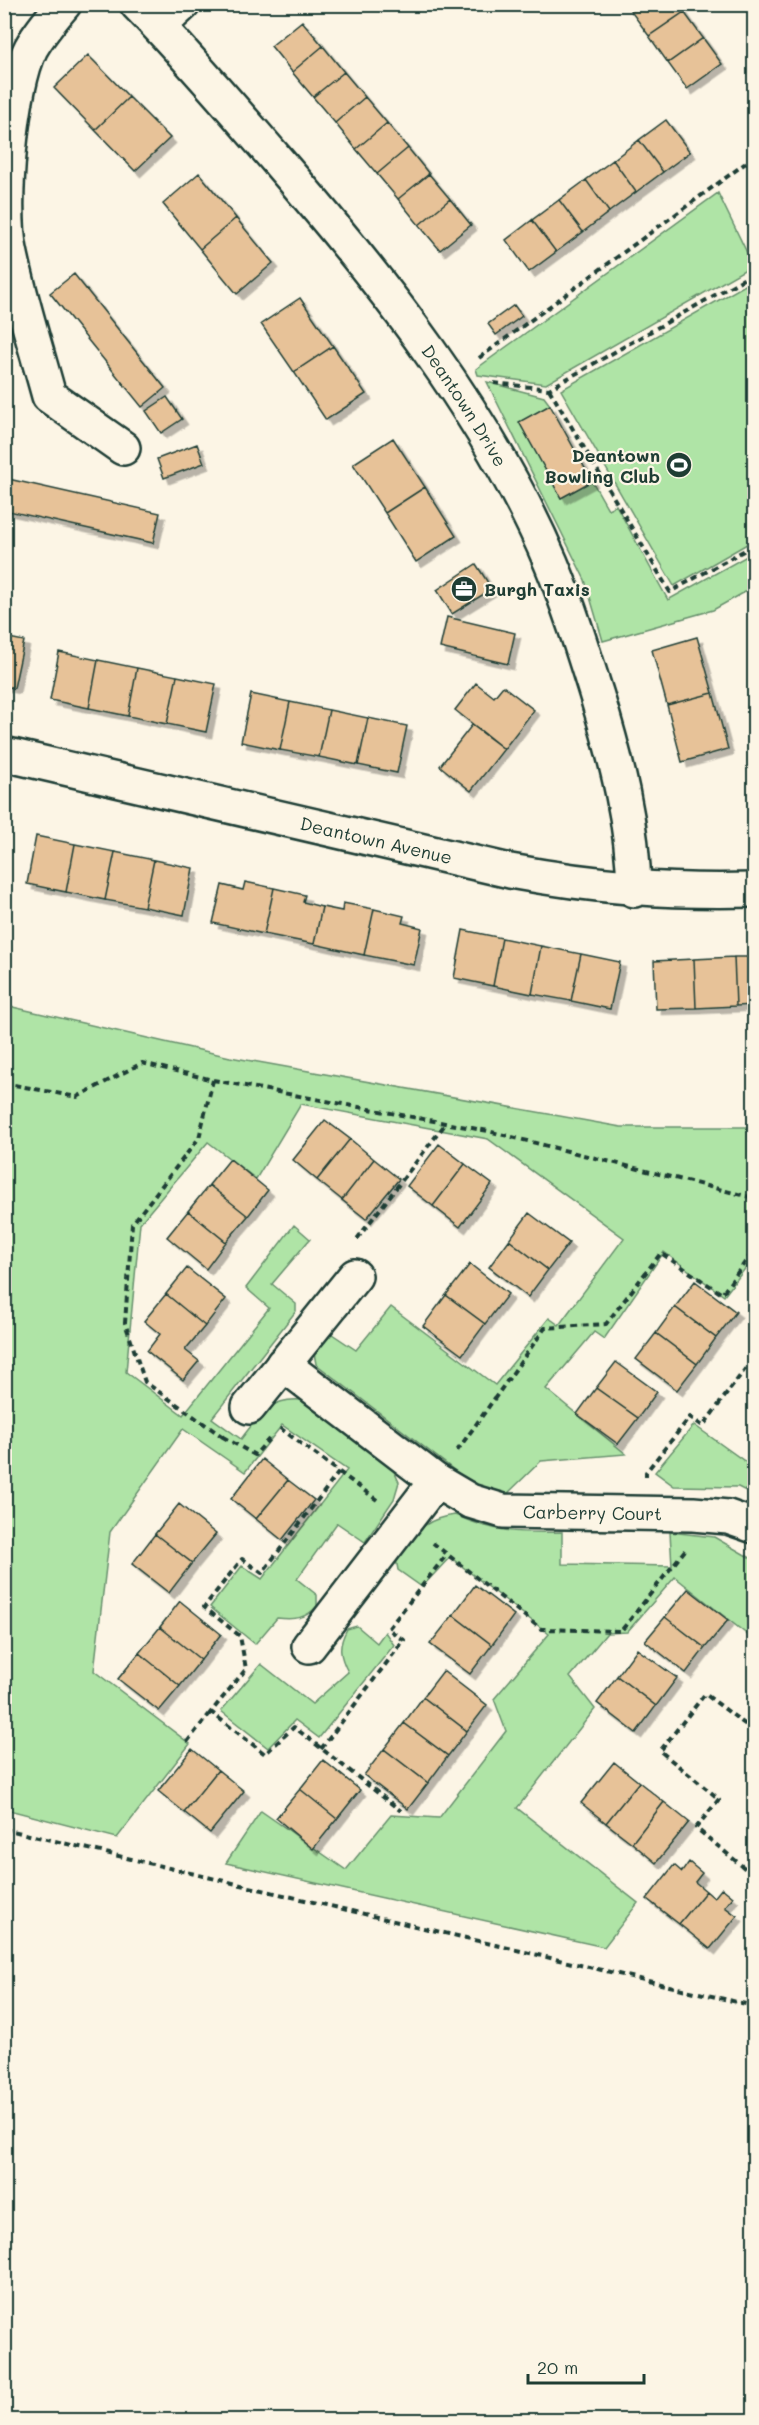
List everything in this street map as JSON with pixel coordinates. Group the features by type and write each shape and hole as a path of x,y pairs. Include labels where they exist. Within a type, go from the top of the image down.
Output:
{"street":[{"path":"64,4 46,24 30,50 11,92 5,213 10,250 49,396 123,448"},
{"path":"148,15 183,4"},
{"name":"Deantown Drive","path":"148,15 322,213 390,298 453,387 521,502 550,561 578,634 610,738 628,820 634,890"},
{"name":"Deantown Avenue","path":"4,754 510,870 582,884 679,892 754,890"},
{"path":"249,1407 355,1276"},
{"name":"Carberry Court","path":"283,1364 436,1481 470,1501 503,1511 729,1516 754,1526"},
{"path":"309,1646 436,1481"}],"path":[{"path":"453,387 754,156"},
{"path":"453,387 481,381 549,389 754,273"},
{"path":"549,389 670,592 754,544"},
{"path":"4,1083 77,1097 142,1063 213,1080 488,1131 754,1198"},
{"path":"213,1080 199,1138 132,1224 125,1323 145,1382 223,1437 249,1407"},
{"path":"355,1276 344,1255 446,1124"},
{"path":"436,1481 545,1328 606,1324 661,1253 722,1294 754,1250"},
{"path":"648,1513 646,1472 690,1417 703,1426 754,1357"},
{"path":"321,1749 404,1640 388,1629 447,1554"},
{"path":"754,1731 705,1694 660,1751 719,1799 696,1828 753,1875 754,1872"},
{"path":"187,1742 212,1712"},
{"path":"4,1829 754,2006"}],"green space":[{"path":"718,193 753,265 546,384 478,375 476,369"},
{"name":"Deantown Bowling Club","path":"754,280 754,540 674,586 561,390"},
{"path":"487,382 544,397 550,405 520,422 561,498 592,481 608,509 616,505 668,600 754,552 754,587 713,610 603,641 585,580"},
{"path":"4,1005 230,1057 621,1127 754,1127 754,1257 724,1296 664,1252 604,1339 594,1332 546,1389 626,1454 541,1461 506,1495 471,1483 316,1364 314,1353 326,1330 356,1350 391,1307 495,1385 549,1318 559,1325 624,1238 488,1139 301,1104 256,1179 208,1142 140,1223 126,1372 183,1415 269,1308 246,1288 294,1225 310,1239 272,1284 296,1304 296,1311 212,1418 241,1439 260,1416 273,1405 291,1400 302,1400 392,1467 399,1482 394,1499 365,1542 337,1523 297,1579 317,1595 317,1606 299,1618 277,1618 255,1644 210,1607 242,1566 262,1579 347,1470 282,1425 245,1472 183,1429 110,1532 94,1671 190,1744 117,1838 5,1809"},
{"path":"694,1425 754,1468 754,1495 738,1487 674,1486 655,1472"},
{"path":"455,1515 507,1531 562,1532 562,1564 672,1566 670,1532 714,1537 754,1560 754,1640 675,1577 627,1632 607,1633 570,1677 595,1709 517,1808 638,1903 604,1947 226,1863 261,1811 346,1870 391,1815 439,1818 506,1731 494,1699 549,1634 450,1557 422,1587 398,1570 396,1559 420,1529 434,1520"},
{"path":"357,1626 377,1643 385,1632 394,1645 319,1738 295,1720 268,1748 221,1711 261,1664 312,1704 348,1672 341,1655 342,1640 347,1629"}],"building":[{"path":"638,4 679,4 684,12 649,36 630,10"},
{"path":"684,12 703,38 668,63 649,36"},
{"path":"302,21 323,46 292,72 271,46"},
{"path":"703,38 722,64 687,89 668,63"},
{"path":"323,46 344,72 313,97 292,72"},
{"path":"88,55 129,97 95,130 54,88"},
{"path":"344,72 365,97 335,123 313,97"},
{"path":"129,97 170,138 135,171 95,130"},
{"path":"365,97 387,123 356,149 335,123"},
{"path":"666,120 690,152 663,172 639,140"},
{"path":"387,123 408,148 377,174 356,149"},
{"path":"639,140 663,172 636,192 613,160"},
{"path":"408,148 429,174 398,199 377,174"},
{"path":"613,160 636,192 609,212 586,180"},
{"path":"199,173 236,218 200,249 163,204"},
{"path":"429,174 450,199 419,225 398,199"},
{"path":"586,180 609,212 583,232 559,200"},
{"path":"450,199 471,225 440,250 419,225"},
{"path":"559,200 583,232 556,252 532,220"},
{"path":"236,218 273,263 237,294 200,249"},
{"path":"532,220 556,252 529,272 506,240"},
{"path":"74,274 165,388 142,407 50,293"},
{"path":"300,298 333,346 294,372 261,324"},
{"path":"514,305 522,316 496,335 488,324"},
{"path":"333,346 366,394 326,420 294,372"},
{"path":"167,397 182,419 161,433 146,411"},
{"path":"550,405 592,481 561,498 519,422"},
{"path":"393,438 425,487 385,513 353,464"},
{"path":"197,444 204,463 164,478 157,459"},
{"path":"4,478 160,513 153,543 4,510"},
{"path":"425,487 456,536 416,562 385,513"},
{"name":"Burgh Taxis","path":"476,564 492,589 452,614 437,590"},
{"path":"447,617 515,633 508,664 440,648"},
{"path":"4,637 24,641 14,688 4,686"},
{"path":"697,637 713,693 667,705 652,650"},
{"path":"59,652 98,660 89,708 50,700"},
{"path":"98,660 137,668 128,716 89,708"},
{"path":"137,668 177,676 167,724 128,716"},
{"path":"177,676 216,684 206,732 167,724"},
{"path":"476,683 494,697 503,686 534,710 504,749 455,710"},
{"path":"713,693 728,749 682,762 667,705"},
{"path":"251,694 290,702 280,750 241,742"},
{"path":"290,702 329,710 319,757 280,750"},
{"path":"329,710 368,718 358,765 319,757"},
{"path":"368,718 407,726 397,773 358,765"},
{"path":"472,725 504,749 471,791 440,766"},
{"path":"36,836 75,844 66,892 27,884"},
{"path":"75,844 115,852 105,900 66,892"},
{"path":"115,852 154,860 144,907 105,900"},
{"path":"154,860 193,868 184,915 144,907"},
{"path":"245,882 274,888 264,934 213,923 222,885 243,890"},
{"path":"274,888 305,895 303,902 322,907 314,944 264,934"},
{"path":"343,903 374,909 364,955 314,944 322,907 342,911"},
{"path":"374,909 404,916 402,923 422,928 414,965 364,955"},
{"path":"463,930 502,938 493,986 454,978"},
{"path":"502,938 541,946 532,994 493,986"},
{"path":"541,946 581,954 571,1001 532,994"},
{"path":"581,954 620,962 610,1009 571,1001"},
{"path":"734,957 736,1006 696,1008 694,959"},
{"path":"734,957 754,957 754,1005 736,1006"},
{"path":"694,959 696,1008 656,1009 654,961"},
{"path":"325,1120 350,1139 317,1180 293,1160"},
{"path":"350,1139 374,1159 342,1200 317,1180"},
{"path":"439,1144 465,1164 433,1206 407,1186"},
{"path":"230,1159 268,1190 248,1216 209,1185"},
{"path":"374,1159 399,1179 366,1219 342,1200"},
{"path":"465,1164 492,1184 460,1227 433,1206"},
{"path":"209,1185 248,1216 226,1242 188,1211"},
{"path":"188,1211 226,1242 206,1269 167,1237"},
{"path":"529,1213 569,1243 548,1270 509,1240"},
{"path":"509,1240 548,1270 528,1297 489,1267"},
{"path":"470,1264 508,1294 485,1324 446,1295"},
{"path":"187,1268 226,1299 205,1326 166,1294"},
{"path":"695,1281 736,1312 716,1338 675,1307"},
{"path":"166,1294 205,1326 185,1350 199,1361 183,1380 147,1351 160,1334 144,1321"},
{"path":"446,1295 485,1324 462,1355 423,1326"},
{"path":"675,1307 716,1338 697,1364 656,1333"},
{"path":"656,1333 697,1364 677,1390 636,1359"},
{"path":"616,1362 657,1392 638,1418 596,1388"},
{"path":"596,1388 638,1418 618,1444 577,1414"},
{"path":"262,1459 288,1480 256,1519 231,1499"},
{"path":"288,1480 314,1500 282,1540 256,1519"},
{"path":"179,1504 216,1534 192,1563 155,1534"},
{"path":"155,1534 192,1563 169,1593 132,1564"},
{"path":"475,1585 514,1615 492,1645 453,1615"},
{"path":"688,1589 728,1620 705,1648 665,1617"},
{"path":"180,1601 221,1634 201,1660 160,1627"},
{"path":"453,1615 492,1645 470,1674 430,1644"},
{"path":"665,1617 705,1648 686,1673 645,1641"},
{"path":"160,1627 201,1660 180,1686 139,1653"},
{"path":"637,1649 677,1678 656,1706 617,1676"},
{"path":"139,1653 180,1686 159,1711 118,1679"},
{"path":"443,1671 487,1705 467,1731 423,1697"},
{"path":"617,1676 656,1706 636,1733 597,1703"},
{"path":"423,1697 467,1731 448,1756 404,1723"},
{"path":"404,1723 448,1756 428,1783 384,1749"},
{"path":"192,1749 218,1770 184,1812 158,1791"},
{"path":"384,1749 428,1783 408,1809 364,1775"},
{"path":"323,1760 360,1790 337,1819 300,1789"},
{"path":"614,1762 639,1782 606,1823 581,1803"},
{"path":"218,1770 244,1791 210,1833 184,1812"},
{"path":"639,1782 664,1802 632,1843 606,1823"},
{"path":"300,1789 337,1819 313,1849 276,1818"},
{"path":"664,1802 689,1822 656,1863 632,1843"},
{"path":"689,1862 702,1873 695,1882 706,1891 679,1924 647,1899 674,1865 682,1872"},
{"path":"722,1888 733,1897 725,1907 737,1916 710,1949 679,1924 706,1891 714,1898"}],"place":[{"name":"Deantown Bowling Club","path":"679,465"},
{"name":"Burgh Taxis","path":"464,589"}]}
